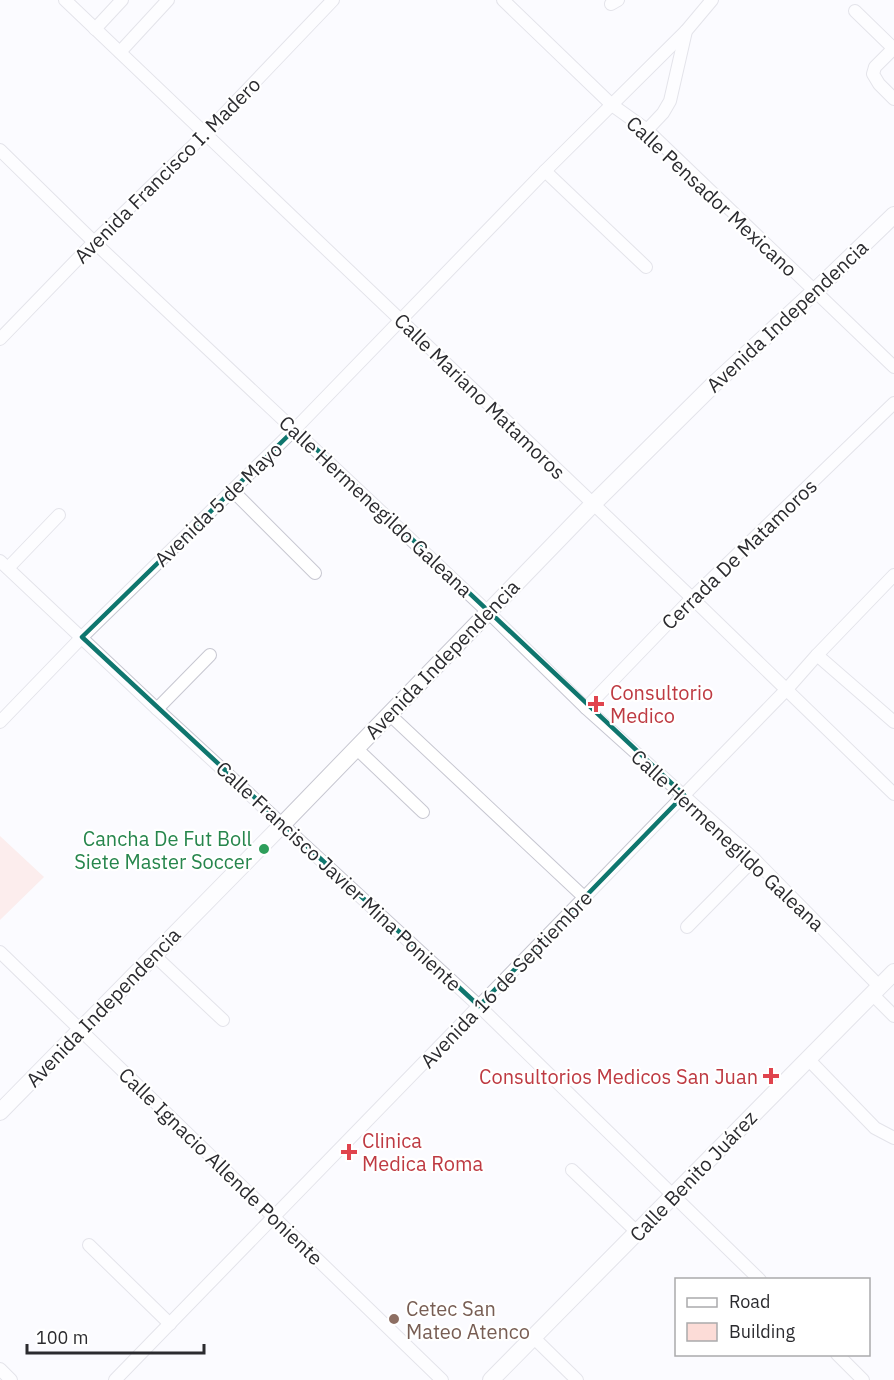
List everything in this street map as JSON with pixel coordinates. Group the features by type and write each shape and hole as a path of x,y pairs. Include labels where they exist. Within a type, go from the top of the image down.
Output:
{"main road":[{"name":"Avenida Independencia","path":"0,1113 593,504 713,385 894,215"},
{"name":"Calle Benito Juárez","path":"491,1380 894,972"}],"street":[{"name":"Calle Mariano Matamoros","path":"65,0 692,598 894,794"},
{"path":"95,29 122,0"},
{"path":"120,52 168,0"},
{"name":"Avenida Francisco I. Madero","path":"0,339 94,242 205,134 333,0"},
{"name":"Calle Pensador Mexicano","path":"503,0 612,105 647,130 894,367"},
{"name":"Avenida 5 de Mayo","path":"0,722 82,637 295,429 545,171 686,31 712,0"},
{"path":"855,11 891,46 891,51 875,67 873,74 879,84 894,99"},
{"path":"647,130 663,113 670,101 686,31"},
{"name":"Calle Hermenegildo Galeana","path":"0,150 94,242 488,612 586,708 754,859 876,991 894,1016"},
{"path":"545,171 646,267"},
{"name":"Cerrada De Matamoros","path":"586,708 692,598 894,403"},
{"path":"232,490 315,573"},
{"path":"4,564 59,515"},
{"name":"Calle Francisco Javier Mina Poniente","path":"4,564 157,709 479,1006 758,1278"},
{"name":"Avenida 16 de Septiembre","path":"115,1380 585,898 894,575"},
{"path":"157,709 210,655"},
{"path":"817,655 894,722"},
{"path":"388,714 585,898"},
{"path":"356,748 423,812"},
{"path":"687,927 754,859"},
{"name":"Calle Ignacio Allende Poniente","path":"0,952 442,1380"},
{"path":"154,955 223,1020"},
{"path":"808,1059 875,1128 894,1138"},
{"path":"572,1170 638,1233"},
{"path":"89,1245 170,1324"},
{"path":"533,1338 577,1380"},
{"path":"839,1356 863,1380"},
{"path":"0,1369 11,1380"}],"highlighted area":[{"path":"295,429 684,795 479,1006 82,637"}],"building":[{"path":"0,836 44,877 0,920"}],"place":[{"name":"Consultorio Medico","path":"596,704"},
{"name":"Cancha De Fut Boll Siete Master Soccer","path":"264,849"},
{"name":"Consultorios Medicos San Juan","path":"771,1076"},
{"name":"Clinica Medica Roma","path":"349,1152"},
{"name":"Cetec San Mateo Atenco","path":"394,1319"}]}
